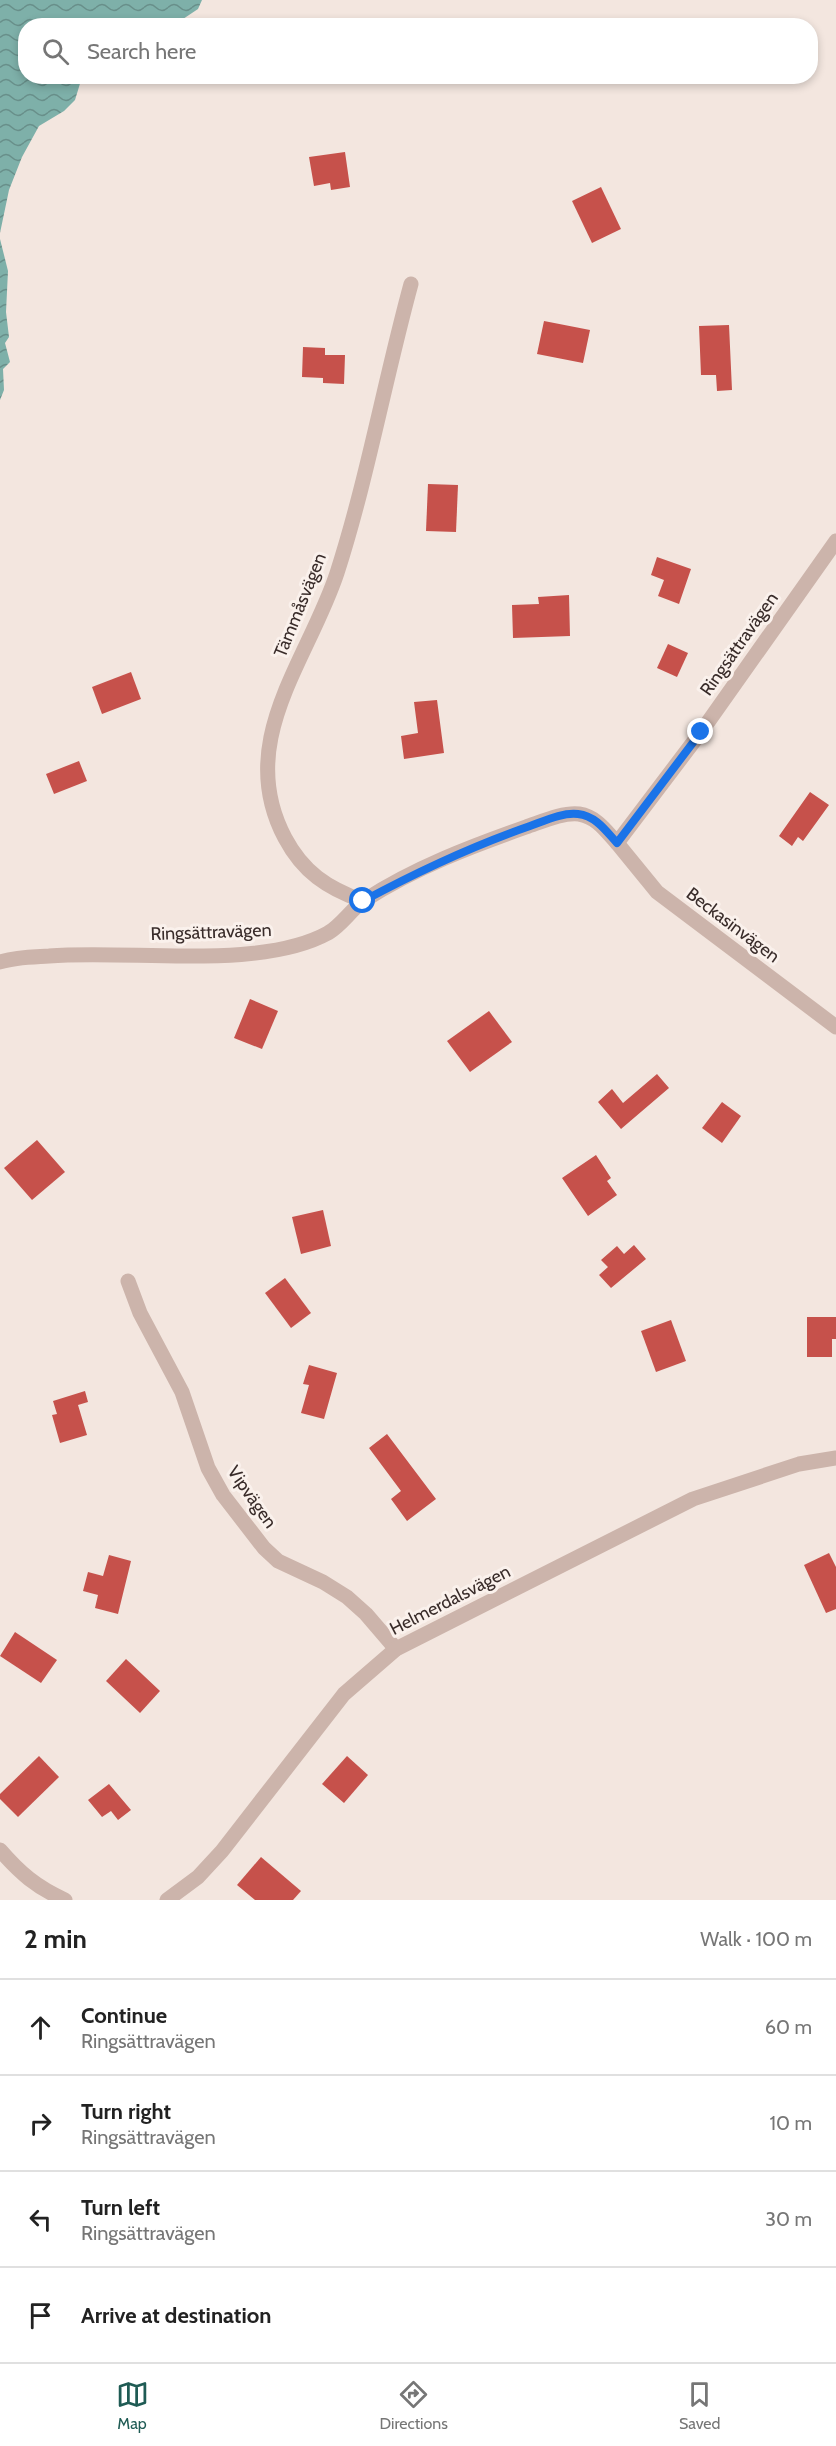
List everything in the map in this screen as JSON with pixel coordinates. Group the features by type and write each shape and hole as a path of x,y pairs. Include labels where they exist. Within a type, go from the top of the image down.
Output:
{"street":[{"name":"Tämmåsvägen","path":"363,901 339,892 320,881 292,850 276,822 271,803 268,750 279,704 337,574 411,284"},
{"name":"Ringsättravägen","path":"0,962 70,954 239,954 279,949 327,933 345,921 363,901 444,860 488,841 550,819 578,814 596,820 617,843 701,732 836,541"},
{"name":"Beckasinvägen","path":"617,843 657,892 836,1027"},
{"name":"Vipvägen","path":"128,1281 140,1314 182,1392 208,1468 223,1495 264,1548 278,1561 323,1582 347,1597 366,1614 396,1648"},
{"name":"Helmerdalsvägen","path":"168,1900 198,1877 222,1851 344,1694 396,1648 693,1499 799,1464 836,1458"},
{"path":"0,1850 17,1869 42,1890 65,1900"}],"water":[{"path":"0,0 202,0 198,9 184,18 18,18 18,84 80,84 75,100 64,111 39,126 22,157 9,190 0,233"},
{"path":"0,239 8,271 6,312 9,337 5,343 10,362 3,369 4,390 0,400"}],"building":[{"path":"345,152 350,187 331,190 330,183 314,186 309,157"},
{"path":"601,187 621,229 592,243 572,201"},
{"path":"544,321 590,330 583,363 537,354"},
{"path":"729,325 732,390 717,391 716,375 701,375 699,326"},
{"path":"303,347 325,348 325,355 345,355 344,384 323,383 323,378 302,377"},
{"path":"428,484 458,485 456,532 426,531"},
{"path":"657,557 691,569 679,604 658,596 664,580 651,575"},
{"path":"569,595 570,636 513,638 512,605 539,604 538,597"},
{"path":"668,644 688,653 677,677 657,668"},
{"path":"131,672 141,699 102,714 92,687"},
{"path":"437,700 444,753 404,759 401,736 418,733 414,702"},
{"path":"79,761 87,781 54,794 46,774"},
{"path":"810,792 829,805 803,841 798,837 792,846 779,836"},
{"path":"250,999 278,1011 262,1049 234,1038"},
{"path":"489,1011 512,1042 470,1072 447,1041"},
{"path":"657,1074 669,1088 621,1129 598,1102 612,1089 623,1103"},
{"path":"722,1102 741,1116 722,1143 702,1128"},
{"path":"37,1140 65,1172 32,1200 4,1168"},
{"path":"596,1155 611,1178 607,1181 617,1195 588,1216 562,1178"},
{"path":"323,1210 331,1246 301,1254 292,1217"},
{"path":"634,1245 646,1259 611,1288 599,1275 608,1267 601,1260 617,1246 624,1254"},
{"path":"285,1278 311,1313 291,1328 265,1293"},
{"path":"807,1317 836,1317 836,1339 832,1339 832,1357 807,1357"},
{"path":"671,1320 686,1361 656,1372 641,1331"},
{"path":"309,1365 337,1373 324,1419 301,1413 309,1385 303,1384"},
{"path":"85,1391 88,1402 78,1405 87,1435 60,1443 52,1415 57,1414 53,1401"},
{"path":"387,1434 436,1499 407,1521 391,1499 401,1491 369,1448"},
{"path":"829,1553 836,1567 836,1609 826,1613 804,1565"},
{"path":"109,1555 131,1561 118,1614 95,1608 98,1595 83,1591 88,1572 103,1576"},
{"path":"15,1632 57,1660 41,1683 0,1656"},
{"path":"126,1659 160,1691 140,1713 106,1681"},
{"path":"39,1756 59,1777 18,1817 0,1799 0,1794"},
{"path":"347,1756 368,1775 344,1803 322,1784"},
{"path":"109,1784 131,1810 118,1820 111,1811 102,1817 88,1800"},
{"path":"261,1857 301,1891 293,1900 255,1900 237,1885"}],"route":[{"path":"363,901 444,860 488,841 550,819 578,814 596,820 617,843 701,732"}]}
